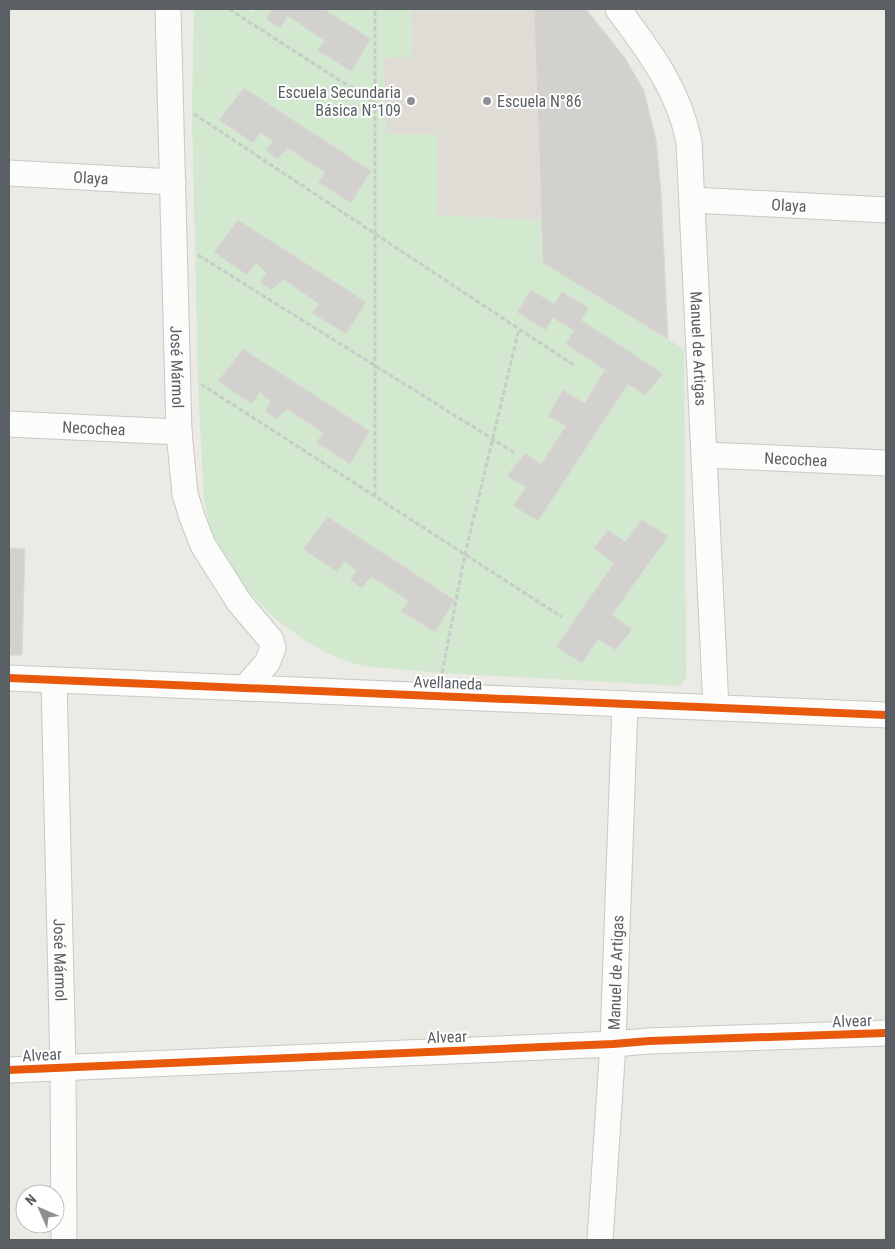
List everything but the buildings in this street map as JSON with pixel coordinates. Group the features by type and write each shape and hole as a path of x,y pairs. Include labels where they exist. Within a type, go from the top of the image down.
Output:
{"street":[{"name":"José Mármol","path":"168,9 179,432 184,494 203,545 239,602 271,640 273,648 267,663 245,688"},
{"name":"Manuel de Artigas","path":"618,9 667,80 677,98 689,142 716,708"},
{"name":"Olaya","path":"9,173 173,182"},
{"name":"Olaya","path":"693,200 886,210"},
{"name":"Necochea","path":"9,424 179,432"},
{"name":"Necochea","path":"705,455 886,463"},
{"name":"Avellaneda","path":"9,678 886,715"},
{"name":"José Mármol","path":"54,680 63,1068 64,1240"},
{"name":"Manuel de Artigas","path":"600,1240 613,1044 625,704"},
{"name":"Alvear","path":"9,1070 613,1044 659,1040 886,1033"}],"path":[{"path":"229,9 375,103"},
{"path":"375,9 375,496"},
{"path":"192,113 576,366"},
{"path":"195,253 515,453"},
{"path":"442,673 465,554 519,329"},
{"path":"198,382 562,617"}],"shaded area":[{"name":"Escuela N°86","path":"411,9 534,9 541,221 437,215 437,134 386,135 383,58 412,56"}],"green space":[{"path":"194,9 248,9 252,12 255,9 272,9 266,19 280,28 288,16 325,41 317,50 351,71 371,39 324,9 411,9 412,57 383,58 386,134 437,134 437,215 541,221 543,263 684,349 686,678 680,686 442,673 363,666 335,657 304,640 273,617 249,592 225,560 211,530 204,501 198,382 192,113","holes":["244,88 371,171 351,203 318,182 325,173 288,148 277,159 266,150 273,142 261,132 253,143 219,121","238,220 365,302 346,334 312,313 319,304 283,279 272,290 260,282 267,273 256,263 214,252","562,292 589,308 581,320 662,374 645,395 628,384 538,521 513,506 526,487 508,476 525,453 541,464 605,370 567,344 574,330 553,318 545,330 517,312 554,304","243,349 370,431 350,463 317,443 324,433 287,409 276,419 265,411 271,402 260,392 252,404 218,381","328,517 455,599 435,632 402,611 409,601 372,577 361,588 350,579 357,571 345,561 336,572 303,549","642,520 667,536 612,615 632,629 617,650 598,639 581,663 557,647 614,563 594,548 607,530 625,542"]}],"cycle path":[{"path":"9,678 886,715"},
{"path":"9,1070 649,1041 886,1033"}],"place":[{"name":"Escuela Secundaria Básica N°109","path":"411,101"},
{"name":"Escuela N°86","path":"487,101"}]}
